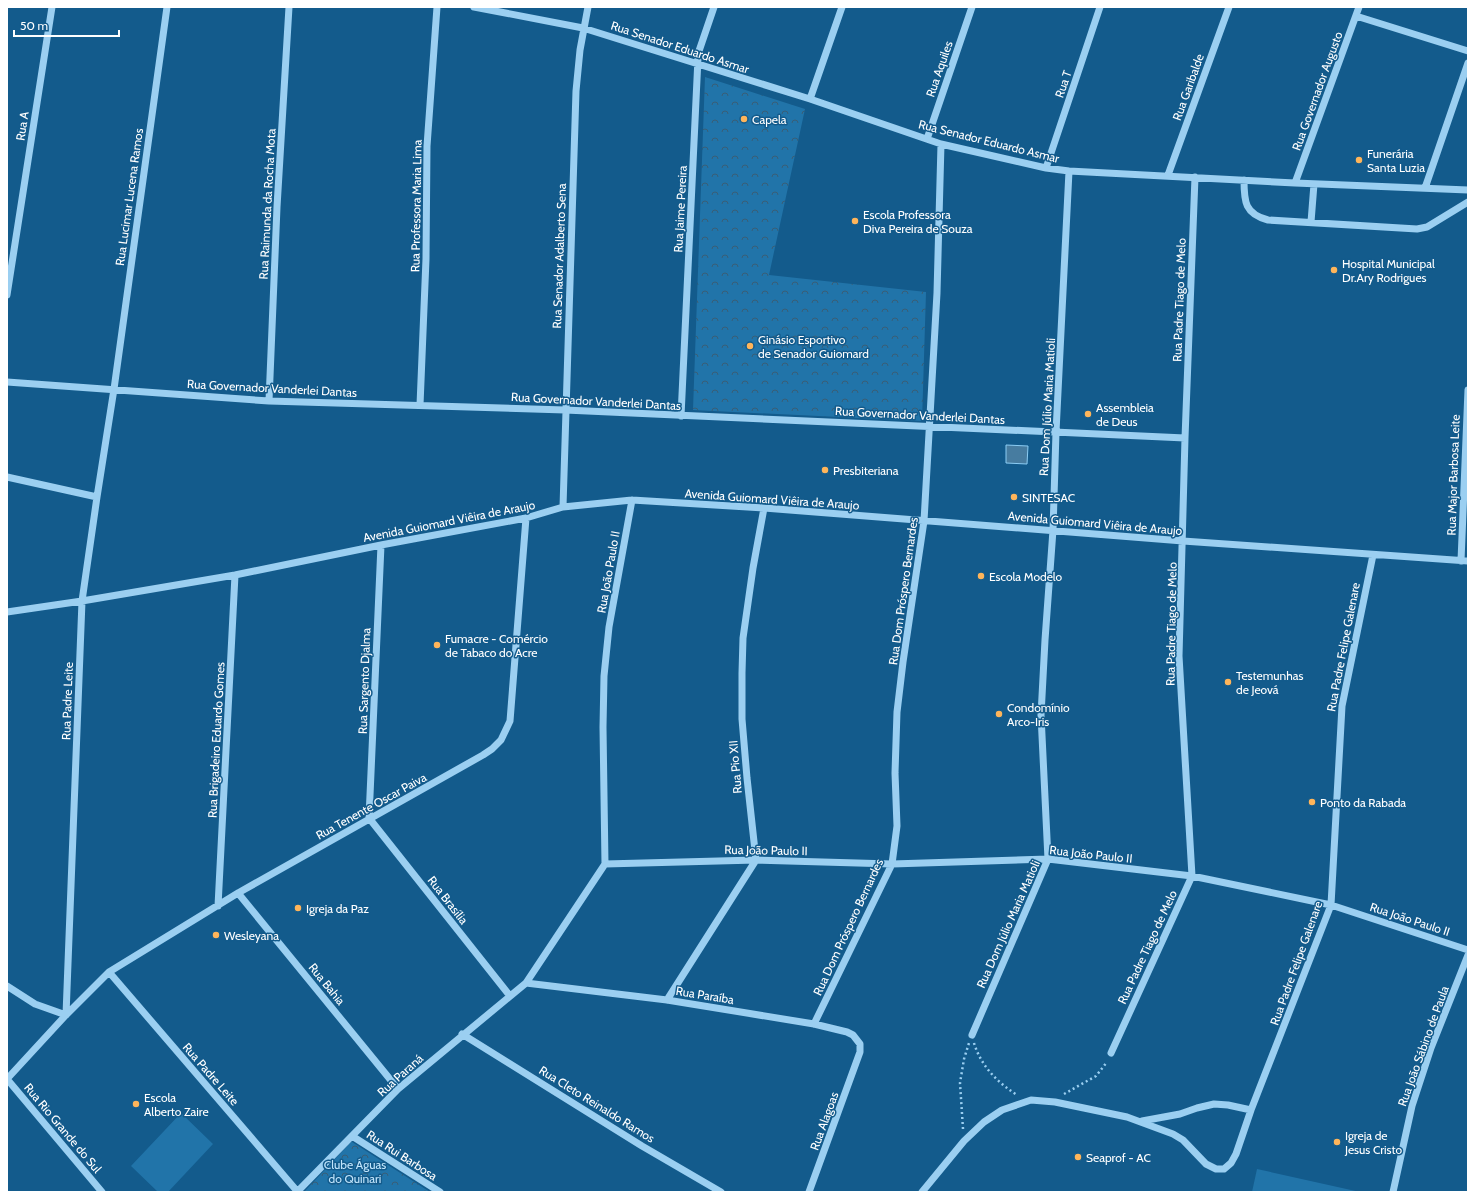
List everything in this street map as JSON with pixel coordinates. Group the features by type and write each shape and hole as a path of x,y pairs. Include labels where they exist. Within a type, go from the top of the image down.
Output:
{"street":[{"name":"Rua A","path":"7,295 52,7"},
{"name":"Rua Lucimar Lucena Ramos","path":"114,390 167,7"},
{"name":"Rua Raimunda da Rocha Mota","path":"269,401 277,207 289,7"},
{"name":"Rua Professora Maria Lima","path":"420,405 426,259 427,146 437,7"},
{"name":"Rua Senador Eduardo Asmar","path":"474,7 583,28 810,99 941,144 1046,168 1069,171 1168,175 1314,184 1468,190"},
{"name":"Rua Senador Adalberto Sena","path":"563,507 576,91 583,28 588,7"},
{"name":"Rua Jaime Pereira","path":"681,416 699,51 714,7"},
{"path":"810,99 842,7"},
{"name":"Rua Aquiles","path":"927,139 972,7"},
{"name":"Rua T","path":"1046,168 1100,7"},
{"name":"Rua Garibalde","path":"1168,175 1229,7"},
{"name":"Rua Governador Augusto","path":"1295,183 1359,7"},
{"path":"1356,16 1468,51"},
{"path":"1425,188 1468,63"},
{"name":"Rua Dom Próspero Bernardes","path":"814,1024 892,864 897,826 895,773 897,712 924,521 937,293 941,144"},
{"name":"Rua Dom Júlio Maria Matioli","path":"972,1035 1048,859 1041,715 1053,530 1056,432 1069,171"},
{"name":"Rua Padre Tiago de Melo","path":"1111,1053 1192,876 1179,656 1183,541 1184,438 1195,177"},
{"path":"1244,180 1244,196 1246,206 1252,214 1268,220 1417,229 1428,227 1468,202"},
{"path":"1311,222 1314,184"},
{"name":"Rua Governador Vanderlei Dantas","path":"7,382 269,401 565,410 1184,438"},
{"name":"Rua Padre Leite","path":"66,1015 82,601 114,390"},
{"name":"Rua Major Barbosa Leite","path":"1464,561 1468,390"},
{"path":"7,477 97,497"},
{"name":"Avenida Guiomard Viêira de Araujo","path":"7,612 235,575 380,545 526,518 563,507 632,500 764,508 1183,541 1464,561"},
{"name":"Rua João Paulo II","path":"632,500 609,627 604,676 602,727 605,864 756,860 892,864 1048,859 1192,876 1330,905 1468,950"},
{"name":"Rua Pio XII","path":"756,860 742,719 742,673 743,638 753,568 764,508"},
{"name":"Rua Tenente Oscar Paiva","path":"7,1079 108,972 238,893 476,759 492,749 501,740 510,721 526,518"},
{"name":"Rua Sargento Djalma","path":"369,818 380,545"},
{"name":"Rua Padre Felipe Galenare","path":"1139,1121 1174,1134 1183,1140 1206,1164 1216,1169 1224,1169 1231,1163 1236,1154 1251,1110 1330,905 1342,706 1373,555"},
{"name":"Rua Brigadeiro Eduardo Gomes","path":"218,906 235,575"},
{"name":"Rua Brasília","path":"369,818 510,996"},
{"path":"667,1000 756,860"},
{"path":"526,983 605,864"},
{"name":"Rua Bahia","path":"238,893 398,1089"},
{"name":"Rua João Sábino de Paula","path":"1393,1192 1412,1106 1431,1048 1468,955"},
{"name":"Rua Padre Leite","path":"108,972 297,1192"},
{"name":"Rua Paraná","path":"297,1192 398,1089 462,1034 526,983"},
{"name":"Rua Paraíba","path":"526,983 667,1000 814,1024 847,1032 853,1035 860,1044 858,1058"},
{"path":"7,986 35,1004 66,1015"},
{"name":"Rua Cleto Reinaldo Ramos","path":"462,1034 642,1146 721,1192"},
{"name":"Rua Alagoas","path":"810,1192 858,1058"},
{"name":"Rua Rio Grande do Sul","path":"7,1079 102,1192"},
{"path":"922,1192 964,1142 984,1122 993,1115 1030,1100 1055,1102 1127,1117 1139,1121 1154,1120 1214,1104 1228,1105 1251,1110"},
{"name":"Rua Rui Barbosa","path":"352,1136 440,1192"}],"path":[{"path":"972,1035 978,1056 989,1071 1013,1092 1030,1100"},
{"path":"964,1142 960,1082 964,1059 972,1035"},
{"path":"1055,1102 1070,1090 1096,1076 1106,1065 1111,1053"}],"green space":[{"path":"705,77 805,109 769,275 926,292 922,421 693,410"},
{"path":"181,1113 213,1144 168,1192 158,1192 131,1166"},
{"name":"Clube Águas do Quinari","path":"352,1142 430,1192 304,1192"},
{"path":"1257,1169 1360,1192 1252,1192"}],"shaded area":[{"path":"1006,445 1028,446 1027,464 1006,463"}],"place":[{"name":"Capela","path":"744,119"},
{"name":"Funerária Santa Luzia","path":"1359,160"},
{"name":"Escola Professora Diva Pereira de Souza","path":"855,221"},
{"name":"Hospital Municipal Dr.Ary Rodrigues","path":"1334,270"},
{"name":"Ginásio Esportivo de Senador Guiomard","path":"750,346"},
{"name":"Assembleia de Deus","path":"1088,414"},
{"name":"Presbiteriana","path":"825,470"},
{"name":"SINTESAC","path":"1014,497"},
{"name":"Escola Modelo","path":"981,576"},
{"name":"Fumacre - Comércio de Tabaco do Acre","path":"437,645"},
{"name":"Testemunhas de Jeová","path":"1228,682"},
{"name":"Condomínio Arco-Iris","path":"999,714"},
{"name":"Ponto da Rabada","path":"1312,802"},
{"name":"Igreja da Paz","path":"298,908"},
{"name":"Wesleyana","path":"216,935"},
{"name":"Escola Alberto Zaire","path":"136,1104"},
{"name":"Igreja de Jesus Cristo","path":"1337,1142"},
{"name":"Seaprof - AC","path":"1078,1157"}]}
